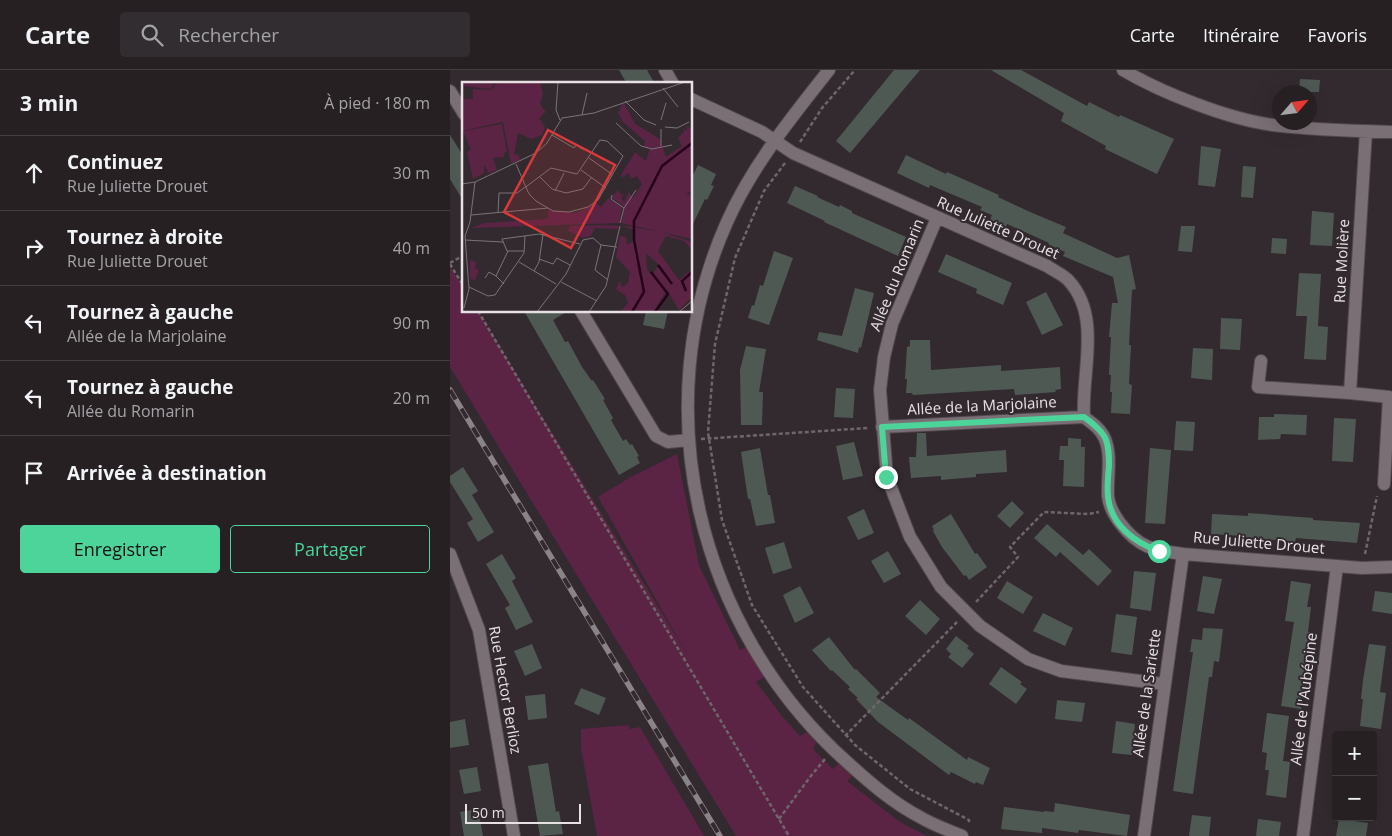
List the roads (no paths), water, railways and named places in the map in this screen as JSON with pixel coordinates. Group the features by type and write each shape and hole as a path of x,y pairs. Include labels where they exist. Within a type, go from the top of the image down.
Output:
{"street":[{"path":"665,70 672,82"},
{"path":"829,70 786,124 744,186 726,223 712,261 701,297 693,340 690,376 688,421 696,502 718,579 734,614 776,685 801,716 833,750 888,796 920,817 966,832"},
{"path":"1123,70 1184,99 1246,119 1273,125 1392,132"},
{"path":"450,91 462,111"},
{"name":"Rue Juliette Drouet","path":"692,99 762,132 793,153 1047,266 1069,281 1084,304 1088,328 1083,402 1084,417 1105,437 1109,451 1108,498 1111,510 1130,536 1144,546 1159,551 1183,554 1362,568 1392,567"},
{"name":"Rue Molière","path":"1350,392 1366,131"},
{"name":"Allée du Romarin","path":"937,218 892,324 884,357 880,390 886,477 910,537 941,587 980,626 1028,659 1061,671 1164,684"},
{"path":"583,312 656,436 668,442 689,440"},
{"path":"1261,360 1258,387 1350,392 1391,397 1384,484"},
{"name":"Allée de la Marjolaine","path":"882,427 1084,417"},
{"name":"Rue Hector Berlioz","path":"450,554 467,594 479,630 514,836"},
{"name":"Allée de la Sariette","path":"1144,836 1183,554"},
{"name":"Allée de l'Aubépine","path":"1303,836 1337,566"}],"railway":[{"path":"450,390 720,836"}]}
